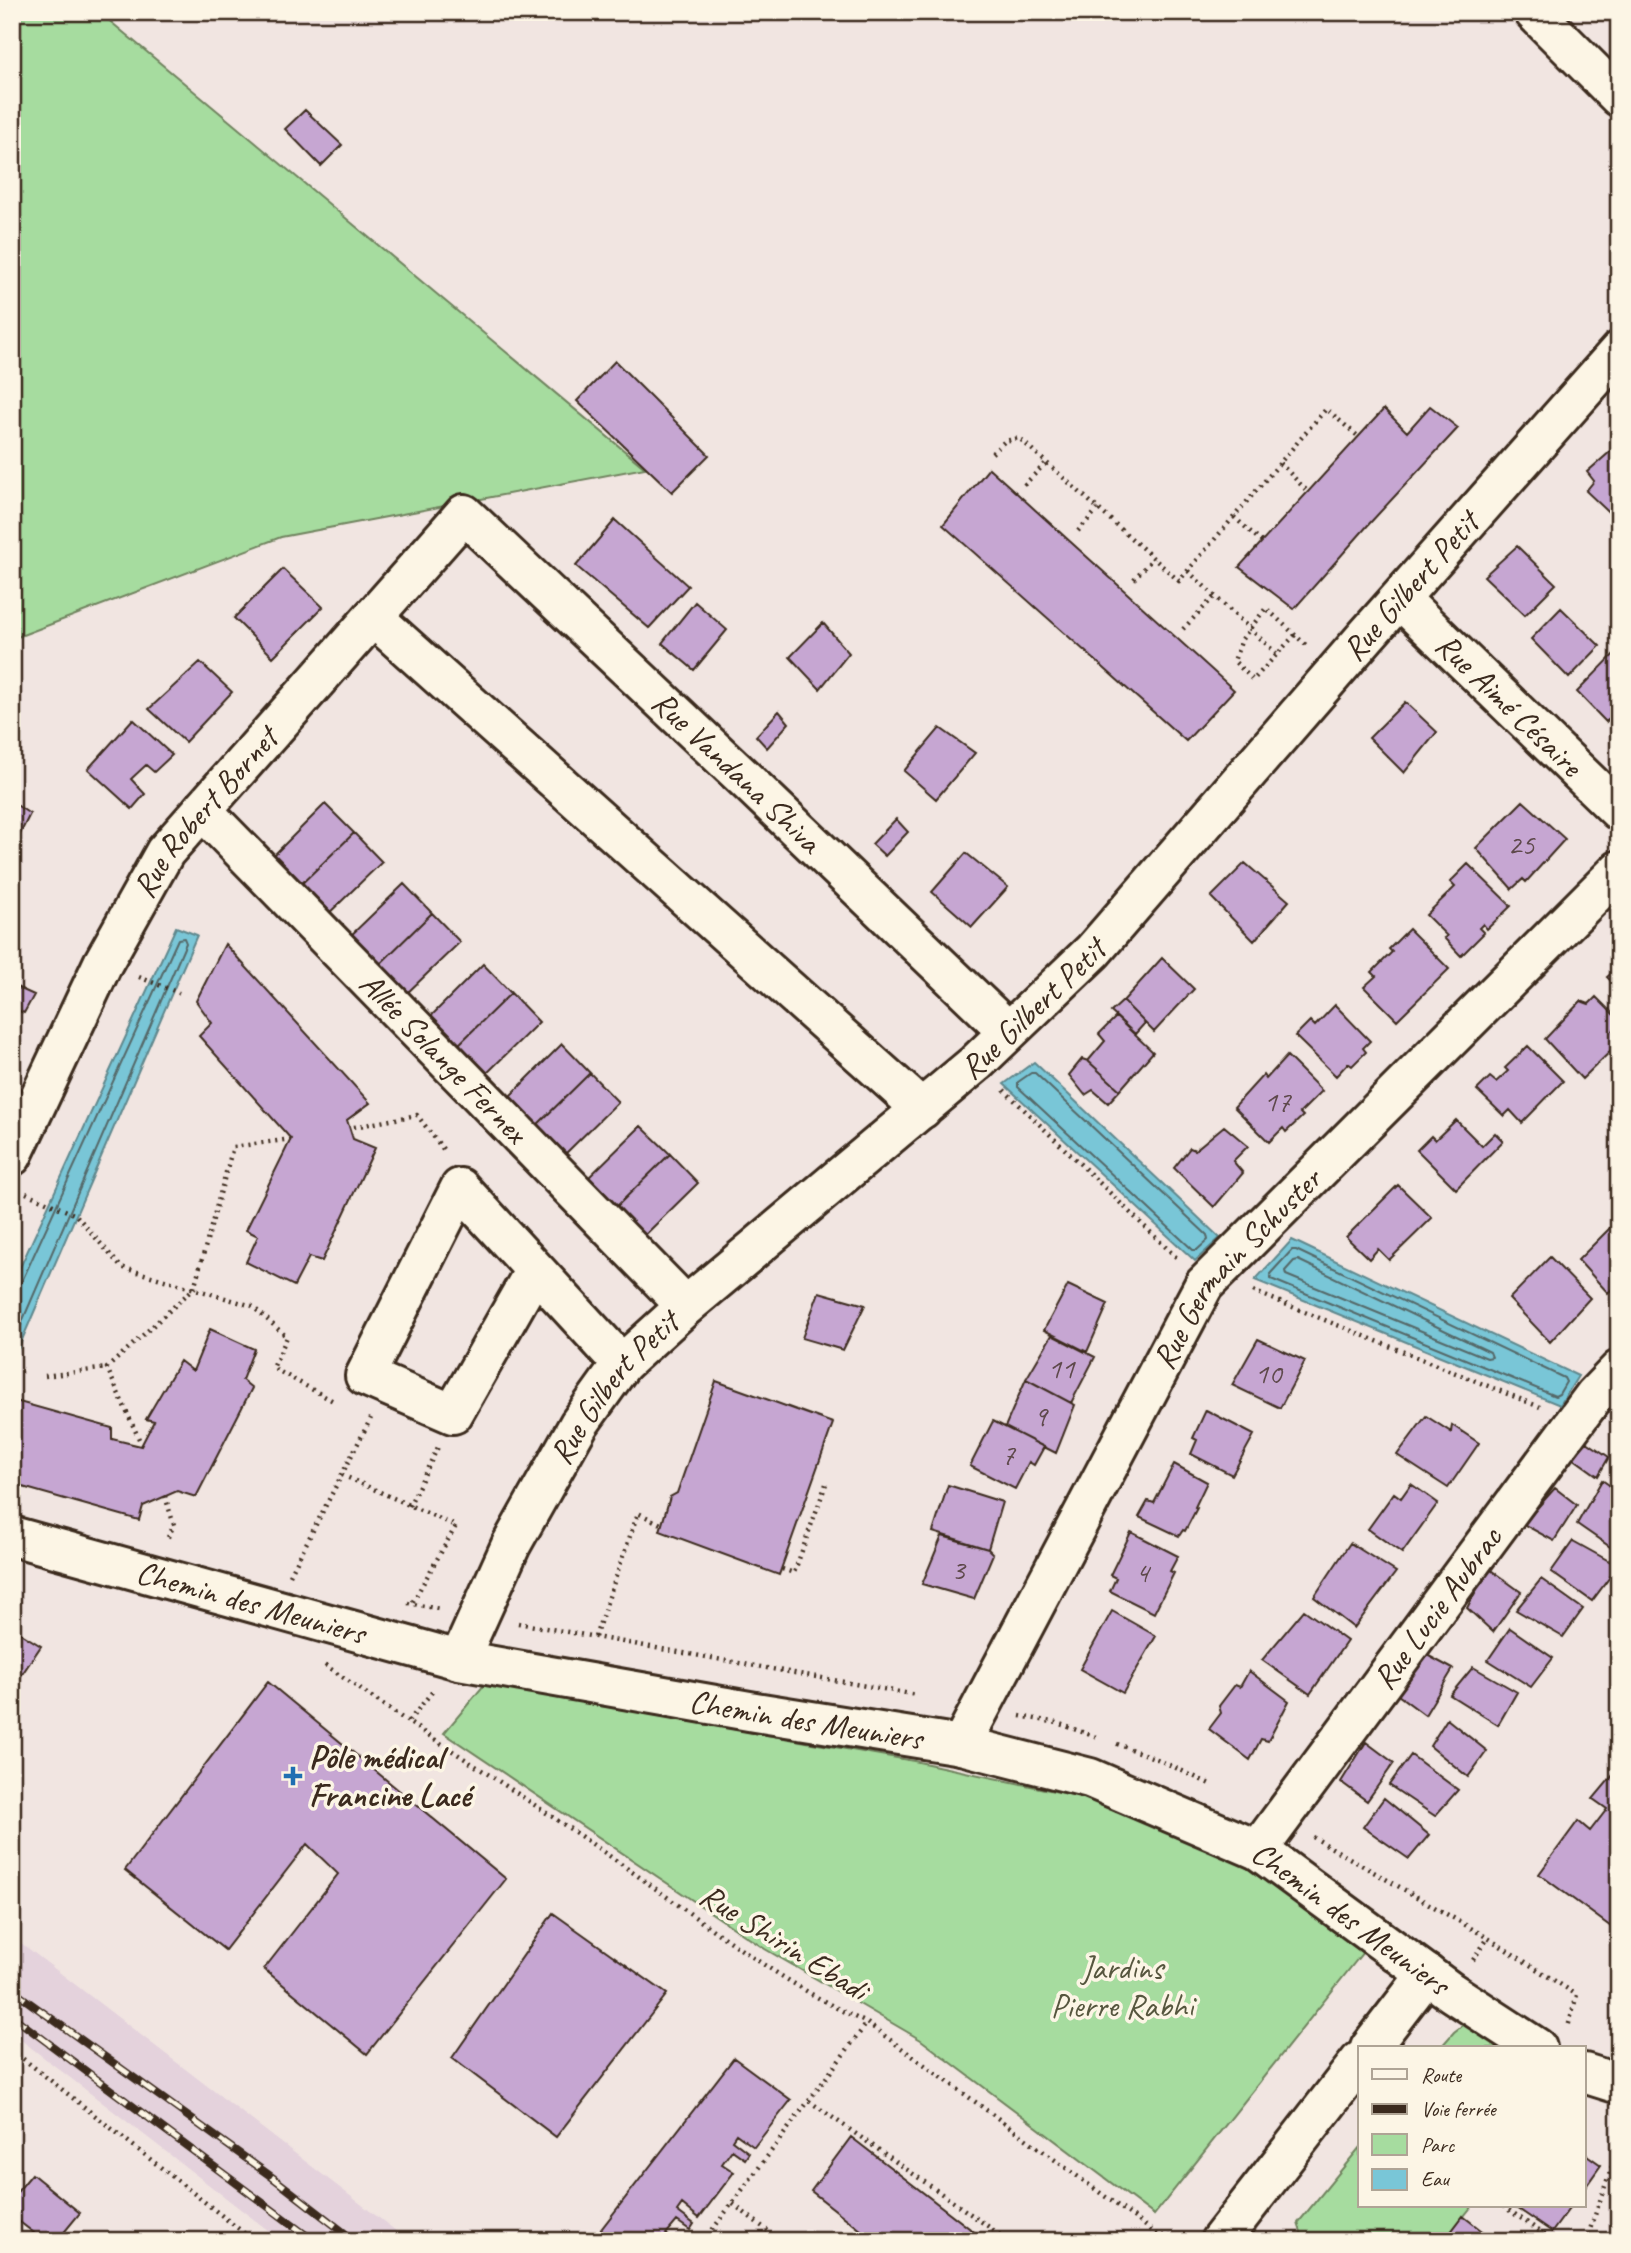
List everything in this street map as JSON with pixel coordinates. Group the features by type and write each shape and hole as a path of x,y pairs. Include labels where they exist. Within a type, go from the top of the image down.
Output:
{"street":[{"path":"1534,12 1619,97"},
{"name":"Rue Gilbert Petit","path":"459,1660 511,1545 579,1424 622,1364 686,1306 976,1063 1093,951 1619,351"},
{"name":"Rue Robert Bornet","path":"12,1156 103,963 165,852 464,514"},
{"name":"Rue Vandana Shiva","path":"464,514 1008,1031"},
{"name":"Rue Aimé Césaire","path":"1399,599 1619,811"},
{"path":"373,617 922,1109"},
{"name":"Allée Solange Fernex","path":"202,810 686,1306"},
{"name":"Rue Germain Schuster","path":"961,1745 1204,1285 1619,870"},
{"path":"535,1270 453,1414 365,1376 460,1188 622,1364"},
{"name":"Rue Lucie Aubrac","path":"1258,1850 1594,1396 1619,1370"},
{"name":"Chemin des Meuniers","path":"12,1536 459,1660 961,1745 1090,1778 1258,1850 1427,1973 1534,2046"},
{"path":"1372,2046 1427,1973"},
{"path":"1205,2240 1358,2063"}],"path":[{"path":"992,453 1004,441 1020,438 1179,581 1326,409 1359,437"},
{"path":"1024,485 1046,463"},
{"path":"1280,463 1308,492"},
{"path":"1078,531 1098,509"},
{"path":"1234,517 1262,542"},
{"path":"1134,579 1153,558"},
{"path":"1188,571 1277,654"},
{"path":"1183,629 1215,596"},
{"path":"1295,635 1253,680 1234,661 1242,639 1266,608 1308,647 1316,637"},
{"path":"354,1127 417,1115 448,1156"},
{"path":"45,1376 107,1368 194,1288 233,1147 291,1139"},
{"path":"25,1192 76,1215 121,1267 252,1306 286,1337 273,1368 345,1408"},
{"path":"107,1368 139,1439"},
{"path":"288,1579 388,1386"},
{"path":"409,1506 453,1414"},
{"path":"358,1415 370,1421"},
{"path":"342,1475 456,1526 412,1603"},
{"path":"782,1569 794,1573 826,1484"},
{"path":"595,1637 638,1513 662,1524"},
{"name":"Rue Shirin Ebadi","path":"459,1660 408,1722 621,1864 723,1938 822,2002 867,2023 1158,2235 1205,2240"},
{"path":"704,2241 867,2023"},
{"path":"12,2050 254,2241"},
{"path":"808,2101 1009,2241"},
{"path":"1586,2241 1619,2146"},
{"path":"733,2204 781,2241"},
{"path":"1506,2208 1554,2241"},
{"path":"1158,2235 1164,2241"}],"shaded area":[{"path":"12,1936 409,2241 282,2241 12,2033"}],"green space":[{"path":"12,12 99,12 645,468 281,537 12,639"},
{"name":"Jardins Pierre Rabhi","path":"484,1685 914,1761 1101,1801 1251,1862 1367,1947 1154,2215 921,2040 765,1949 444,1733"},
{"path":"1472,2018 1525,2046 1442,2046"},
{"path":"1358,2149 1358,2208 1470,2208 1444,2241 1304,2241 1298,2223"}],"water":[{"path":"176,927 197,935 12,1363 12,1285"},
{"path":"1034,1062 1220,1238 1195,1261 1004,1084"},
{"path":"1292,1240 1578,1376 1560,1405 1255,1280"}],"building":[{"path":"305,110 342,145 321,166 285,129"},
{"path":"615,361 709,455 672,492 577,401"},
{"path":"1430,406 1458,428 1294,609 1239,567 1384,409 1407,432"},
{"path":"1619,444 1619,522 1586,491 1594,481 1587,472"},
{"path":"989,468 1234,690 1186,741 943,525"},
{"path":"615,520 688,586 649,628 576,566"},
{"path":"1517,546 1556,584 1525,615 1484,576"},
{"path":"283,569 323,607 273,657 234,618"},
{"path":"695,602 727,630 694,670 662,643"},
{"path":"1561,608 1600,646 1569,678 1531,639"},
{"path":"823,623 849,653 820,689 790,657"},
{"path":"1617,651 1619,709 1606,722 1577,692"},
{"path":"200,662 232,692 185,742 149,709"},
{"path":"1405,702 1437,732 1404,773 1369,738"},
{"path":"779,711 789,723 767,748 756,736"},
{"path":"133,719 172,755 154,772 146,765 131,779 145,794 132,809 88,769"},
{"path":"940,728 975,753 936,799 904,771"},
{"path":"1523,801 1565,839 1526,882 1523,879 1512,889 1476,848"},
{"path":"12,802 30,814 12,850"},
{"path":"325,804 354,833 295,890 267,862"},
{"path":"896,819 908,832 885,856 872,844"},
{"path":"354,833 382,862 323,919 295,890"},
{"path":"966,853 1008,887 972,927 932,892"},
{"path":"1245,863 1289,901 1254,941 1211,897"},
{"path":"1468,864 1511,906 1487,929 1483,924 1479,928 1484,933 1461,956 1444,938 1447,936 1426,915 1455,887 1450,882"},
{"path":"404,884 432,913 374,970 345,941"},
{"path":"432,913 460,942 402,998 374,970"},
{"path":"1409,929 1449,969 1397,1020 1364,987 1376,976 1372,972 1392,952 1389,949"},
{"path":"225,944 370,1103 347,1120 353,1139 375,1148 322,1261 309,1257 294,1286 246,1262 258,1236 246,1230 291,1139 199,1036 212,1023 196,1001"},
{"path":"1162,958 1194,989 1154,1032 1123,1001"},
{"path":"483,964 511,993 453,1050 425,1022"},
{"path":"1619,967 1619,989 1607,977"},
{"path":"12,985 34,995 24,1013 12,1008"},
{"path":"511,993 539,1022 481,1079 453,1050"},
{"path":"1596,997 1619,1020 1613,1031 1619,1043 1582,1079 1545,1039 1581,1001 1589,1004"},
{"path":"1123,1001 1145,1023 1135,1034 1111,1012"},
{"path":"1335,1005 1370,1041 1363,1048 1366,1052 1352,1066 1348,1063 1336,1076 1295,1036 1310,1021 1315,1026"},
{"path":"1116,1017 1153,1052 1120,1090 1088,1061 1105,1041 1099,1034"},
{"path":"562,1044 590,1073 532,1130 504,1102"},
{"path":"1528,1046 1563,1081 1522,1123 1510,1110 1504,1116 1477,1090 1490,1077 1496,1082 1508,1071 1505,1068"},
{"path":"1287,1056 1322,1091 1300,1113 1303,1116 1286,1132 1283,1128 1269,1142 1234,1107 1263,1075 1266,1079"},
{"path":"1082,1059 1088,1061 1120,1090 1108,1103 1093,1090 1085,1095 1069,1075"},
{"path":"590,1073 618,1102 560,1159 532,1130"},
{"path":"1456,1120 1482,1146 1495,1133 1503,1141 1456,1189 1417,1150 1431,1136 1435,1140"},
{"path":"641,1126 670,1154 611,1212 583,1183"},
{"path":"1224,1126 1248,1146 1233,1161 1243,1173 1214,1207 1174,1168 1190,1148 1195,1150"},
{"path":"670,1154 698,1183 640,1240 611,1212"},
{"path":"1398,1185 1432,1218 1389,1260 1378,1249 1369,1259 1346,1237"},
{"path":"1619,1219 1619,1282 1608,1293 1578,1260"},
{"path":"1550,1257 1590,1298 1550,1342 1509,1299"},
{"path":"1068,1285 1108,1304 1087,1352 1044,1330"},
{"path":"819,1292 865,1305 843,1350 802,1338"},
{"path":"210,1329 254,1349 242,1380 252,1388 196,1497 177,1491 143,1506 139,1520 12,1484 12,1400 112,1428 112,1439 141,1446 154,1421 146,1419 180,1361 193,1371"},
{"path":"1052,1335 1095,1357 1071,1403 1026,1379"},
{"path":"1258,1339 1305,1361 1280,1408 1232,1385"},
{"path":"1026,1379 1075,1405 1056,1453 1005,1427"},
{"path":"716,1381 833,1423 779,1575 660,1531 670,1497 677,1493"},
{"path":"1206,1410 1254,1435 1232,1475 1191,1454 1197,1440 1193,1438"},
{"path":"1426,1416 1451,1432 1452,1425 1479,1443 1448,1488 1397,1455"},
{"path":"993,1421 1044,1447 1034,1465 1029,1462 1015,1489 970,1466"},
{"path":"1587,1442 1609,1457 1598,1476 1573,1458"},
{"path":"1174,1464 1207,1482 1195,1507 1197,1508 1185,1531 1179,1536 1139,1517 1148,1501 1154,1503"},
{"path":"1602,1480 1619,1492 1619,1553 1577,1524"},
{"path":"1411,1484 1438,1503 1402,1553 1368,1529 1394,1493 1401,1498"},
{"path":"948,1485 1002,1502 988,1549 933,1532"},
{"path":"1555,1488 1577,1505 1554,1541 1523,1524"},
{"path":"1131,1532 1178,1556 1170,1571 1174,1573 1154,1613 1110,1591 1116,1578 1110,1575"},
{"path":"942,1536 988,1549 993,1554 974,1599 922,1584"},
{"path":"1573,1541 1618,1566 1592,1601 1551,1572"},
{"path":"1350,1543 1396,1572 1354,1628 1314,1597"},
{"path":"1488,1568 1521,1592 1493,1632 1467,1608"},
{"path":"1541,1579 1583,1609 1563,1637 1516,1610"},
{"path":"1304,1610 1347,1641 1310,1694 1262,1660"},
{"path":"1112,1611 1156,1636 1123,1693 1080,1669"},
{"path":"12,1628 41,1646 12,1689"},
{"path":"1510,1628 1553,1658 1531,1687 1488,1660"},
{"path":"1427,1655 1453,1669 1425,1715 1398,1695"},
{"path":"1473,1667 1517,1692 1498,1725 1450,1695"},
{"path":"1249,1671 1289,1701 1268,1741 1261,1739 1250,1760 1209,1729 1221,1713 1219,1706 1235,1685 1240,1687"},
{"path":"268,1682 506,1879 367,2054 264,1969 338,1874 307,1844 225,1950 125,1870"},
{"path":"1447,1719 1487,1751 1468,1777 1430,1746"},
{"path":"1366,1742 1394,1763 1367,1801 1341,1782"},
{"path":"1411,1755 1458,1790 1435,1816 1389,1785"},
{"path":"1619,1768 1618,1932 1539,1874 1578,1821 1590,1831 1607,1809 1593,1799"},
{"path":"1384,1798 1429,1835 1409,1859 1363,1827"},
{"path":"553,1913 667,1994 556,2137 452,2058"},
{"path":"734,2058 791,2100 754,2147 736,2134 732,2140 749,2153 745,2159 732,2150 722,2164 734,2172 699,2218 682,2204 677,2211 694,2224 690,2230 677,2221 666,2234 675,2241 592,2241"},
{"path":"851,2137 978,2235 973,2241 875,2241 811,2191"},
{"path":"1586,2154 1601,2165 1586,2186"},
{"path":"32,2174 80,2213 57,2241 35,2241 31,2237 34,2233 12,2216 12,2198"},
{"path":"1517,2208 1570,2208 1552,2232"},
{"path":"1463,2216 1495,2241 1444,2241"}],"railway":[{"path":"12,1990 272,2177 355,2241"},
{"path":"12,2016 314,2241"}],"place":[{"name":"Pôle médical Francine Lacé","path":"293,1776"}]}
